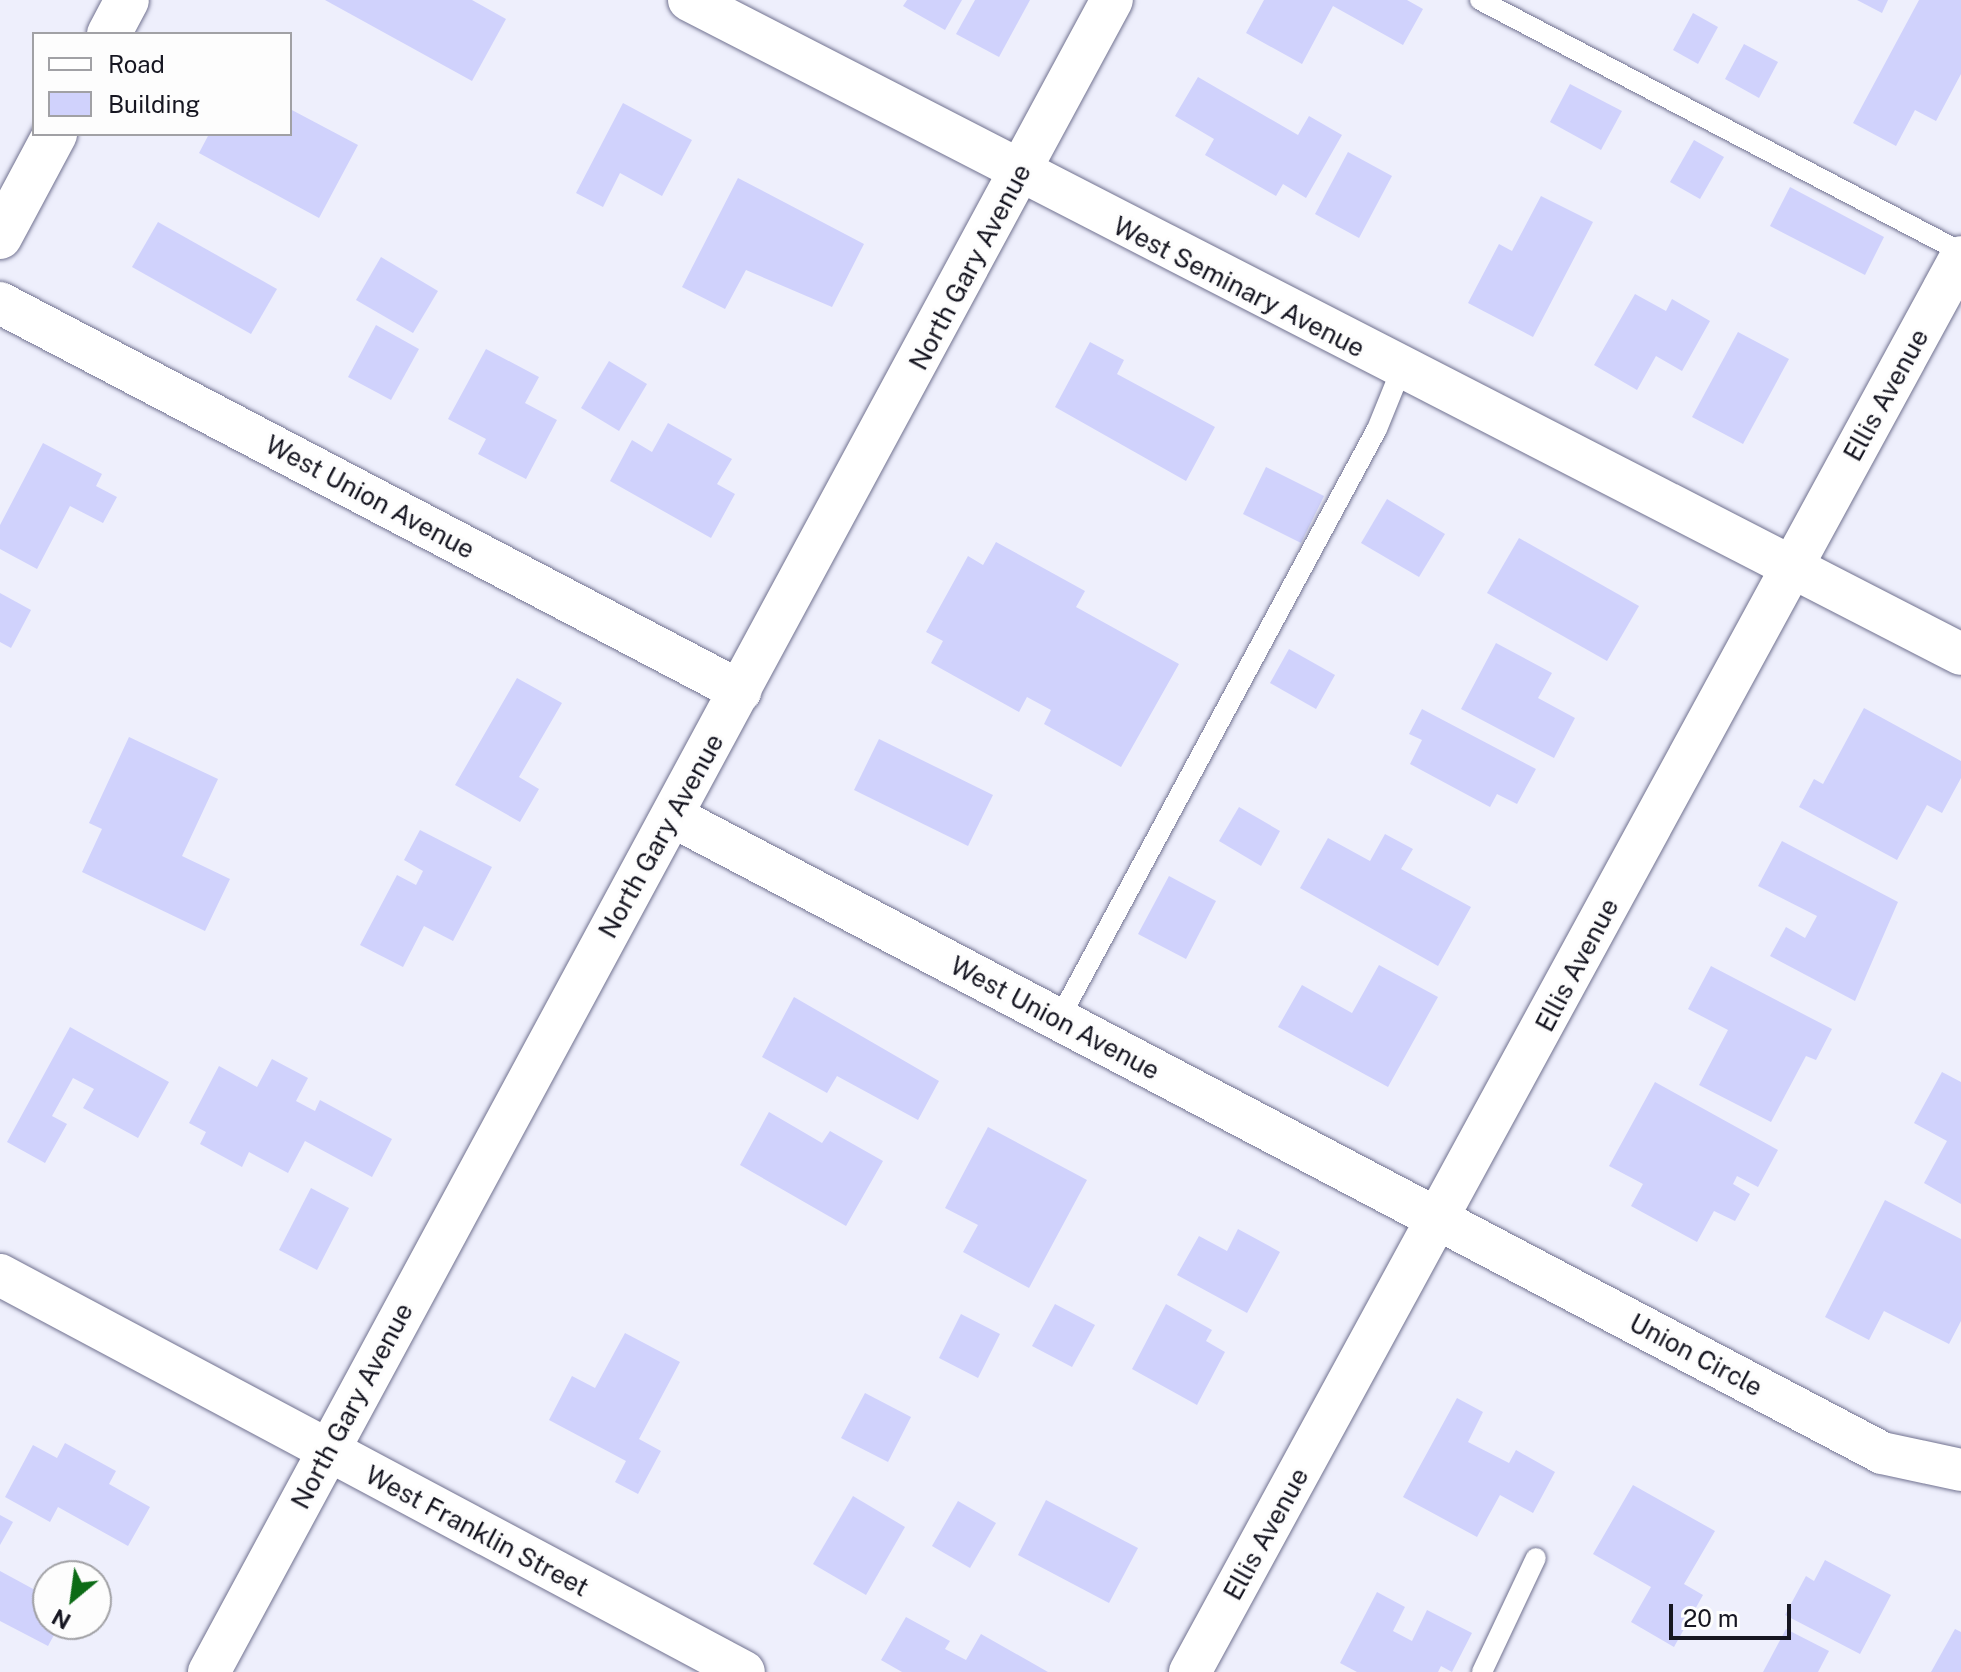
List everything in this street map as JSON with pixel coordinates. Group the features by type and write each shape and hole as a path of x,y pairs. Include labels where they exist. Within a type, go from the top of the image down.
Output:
{"street":[{"path":"110,32 127,0"},
{"name":"West Seminary Avenue","path":"689,0 1019,175 1791,569"},
{"name":"North Gary Avenue","path":"209,1672 1112,0"},
{"path":"0,237 54,136"},
{"name":"Ellis Avenue","path":"1190,1672 1961,255"},
{"name":"West Union Avenue","path":"0,303 740,691"},
{"path":"1791,569 1961,654"},
{"name":"West Union Avenue","path":"672,816 1438,1220"},
{"name":"Union Circle","path":"1438,1220 1882,1453 1961,1470"},
{"name":"West Franklin Street","path":"0,1275 722,1667"}],"lane":[{"path":"1480,0 1961,255"},
{"path":"1059,1019 1377,429 1401,370"},
{"path":"1482,1672 1536,1558"}],"building":[{"path":"325,0 472,0 506,19 472,81"},
{"path":"907,0 962,0 945,30 903,6"},
{"path":"975,0 1030,0 999,57 956,34"},
{"path":"1264,0 1407,0 1423,9 1403,45 1333,6 1302,64 1246,33"},
{"path":"1857,0 1888,0 1882,13"},
{"path":"1919,0 1961,0 1961,74 1936,121 1915,110 1896,146 1853,123"},
{"path":"1693,13 1718,27 1698,64 1673,50"},
{"path":"1744,44 1778,62 1759,98 1725,79"},
{"path":"1198,77 1298,135 1309,116 1342,135 1306,198 1283,184 1276,196 1205,155 1214,139 1175,116"},
{"path":"1570,84 1622,111 1601,150 1550,122"},
{"path":"623,103 692,140 662,196 620,173 603,207 576,193"},
{"path":"292,110 358,145 319,218 199,153 208,136 292,136"},
{"path":"1694,140 1724,157 1700,199 1670,182"},
{"path":"1348,152 1392,176 1359,238 1315,214"},
{"path":"738,178 864,244 832,307 746,270 725,309 682,287"},
{"path":"1790,187 1884,237 1865,275 1770,226"},
{"path":"1541,196 1593,222 1533,337 1468,303 1499,244 1512,251"},
{"path":"158,222 277,289 251,334 132,267"},
{"path":"381,257 438,291 413,333 356,300"},
{"path":"1635,294 1666,311 1672,299 1710,321 1682,371 1656,356 1637,390 1594,365"},
{"path":"376,325 419,349 391,400 348,377"},
{"path":"1738,332 1789,359 1743,444 1692,417"},
{"path":"1090,342 1124,360 1117,374 1215,427 1186,481 1055,407"},
{"path":"486,349 539,377 525,403 557,420 526,479 478,454 486,439 448,419"},
{"path":"609,361 647,384 619,431 581,408"},
{"path":"668,423 732,459 717,484 735,494 711,538 610,481 632,440 652,452"},
{"path":"43,443 102,474 96,486 117,497 103,523 70,506 37,569 0,549 0,525"},
{"path":"1266,467 1324,496 1301,543 1243,514"},
{"path":"1387,499 1445,534 1419,577 1361,543"},
{"path":"1519,538 1639,606 1607,661 1487,593"},
{"path":"996,542 1085,591 1076,607 1179,664 1121,767 1044,724 1051,710 1027,697 1019,712 931,663 943,641 926,632 968,556 983,565"},
{"path":"0,593 31,610 11,648 0,642"},
{"path":"1496,643 1552,673 1538,698 1575,718 1554,758 1461,709"},
{"path":"1289,649 1335,675 1316,709 1270,683"},
{"path":"517,678 562,703 519,777 539,789 520,822 455,785"},
{"path":"1864,708 1961,761 1961,778 1942,813 1927,805 1897,860 1799,807 1814,779 1823,784"},
{"path":"1422,709 1536,769 1517,804 1497,794 1490,807 1410,764 1422,740 1409,734"},
{"path":"129,737 218,779 182,856 230,879 205,931 82,872 102,829 89,823"},
{"path":"879,739 993,795 968,846 854,790"},
{"path":"1239,807 1280,831 1261,866 1219,841"},
{"path":"420,830 492,867 453,941 424,926 403,967 360,945 397,875 416,885 423,871 404,860"},
{"path":"1385,834 1413,849 1401,869 1471,907 1438,966 1300,888 1328,838 1370,861"},
{"path":"1782,841 1898,902 1855,1001 1770,956 1786,927 1805,938 1817,916 1758,886"},
{"path":"1169,876 1216,901 1186,959 1138,934"},
{"path":"1379,965 1438,997 1388,1087 1278,1027 1302,985 1352,1013"},
{"path":"1711,966 1832,1029 1816,1060 1806,1056 1771,1122 1699,1085 1728,1030 1688,1009"},
{"path":"794,997 939,1081 918,1120 837,1076 827,1093 762,1057"},
{"path":"70,1027 169,1082 138,1138 83,1108 94,1089 73,1078 52,1116 67,1124 45,1163 7,1142"},
{"path":"272,1059 308,1078 296,1101 315,1111 320,1100 392,1139 372,1177 305,1141 288,1173 249,1152 242,1167 200,1144 206,1132 189,1123 219,1066 257,1087"},
{"path":"1942,1072 1961,1082 1961,1204 1924,1183 1947,1141 1914,1123"},
{"path":"1655,1082 1778,1150 1758,1187 1737,1176 1733,1184 1750,1194 1735,1221 1714,1211 1697,1242 1631,1206 1643,1184 1609,1166"},
{"path":"769,1112 822,1143 830,1131 883,1161 846,1226 740,1165"},
{"path":"988,1127 1087,1180 1029,1288 963,1252 978,1225 945,1208"},
{"path":"311,1188 349,1208 317,1270 279,1250"},
{"path":"1885,1200 1961,1239 1961,1321 1949,1344 1884,1311 1869,1340 1825,1317"},
{"path":"1238,1229 1280,1252 1247,1313 1177,1275 1199,1236 1227,1251"},
{"path":"1055,1304 1095,1325 1072,1367 1032,1346"},
{"path":"1166,1304 1212,1330 1206,1341 1225,1352 1197,1405 1132,1369"},
{"path":"961,1314 1000,1334 978,1378 939,1358"},
{"path":"625,1333 680,1362 639,1439 661,1451 638,1494 615,1482 626,1461 549,1420 572,1376 595,1388"},
{"path":"865,1393 911,1417 888,1462 841,1438"},
{"path":"1457,1398 1483,1412 1468,1442 1509,1463 1516,1450 1555,1472 1533,1513 1500,1495 1477,1537 1403,1497"},
{"path":"65,1443 116,1471 109,1484 150,1507 128,1546 58,1507 50,1522 5,1497 33,1445 57,1458"},
{"path":"1633,1485 1715,1531 1684,1584 1703,1595 1674,1647 1631,1622 1651,1587 1593,1554"},
{"path":"853,1496 905,1527 866,1595 813,1564"},
{"path":"1046,1500 1138,1548 1109,1603 1018,1555"},
{"path":"958,1501 996,1523 970,1568 932,1546"},
{"path":"0,1515 13,1522 0,1545"},
{"path":"1825,1560 1891,1595 1860,1654 1785,1615 1806,1576 1814,1581"},
{"path":"0,1571 32,1588 32,1638 0,1621"},
{"path":"1377,1592 1405,1607 1393,1631 1412,1641 1427,1610 1472,1633 1452,1672 1441,1666 1438,1672 1357,1672 1340,1663"},
{"path":"906,1617 950,1641 945,1649 966,1660 981,1634 1048,1672 902,1672 881,1660"},
{"path":"1786,1629 1829,1651 1818,1672 1763,1672"},
{"path":"1955,1629 1961,1632 1961,1672 1931,1672"},
{"path":"36,1640 51,1640 48,1646"}]}
